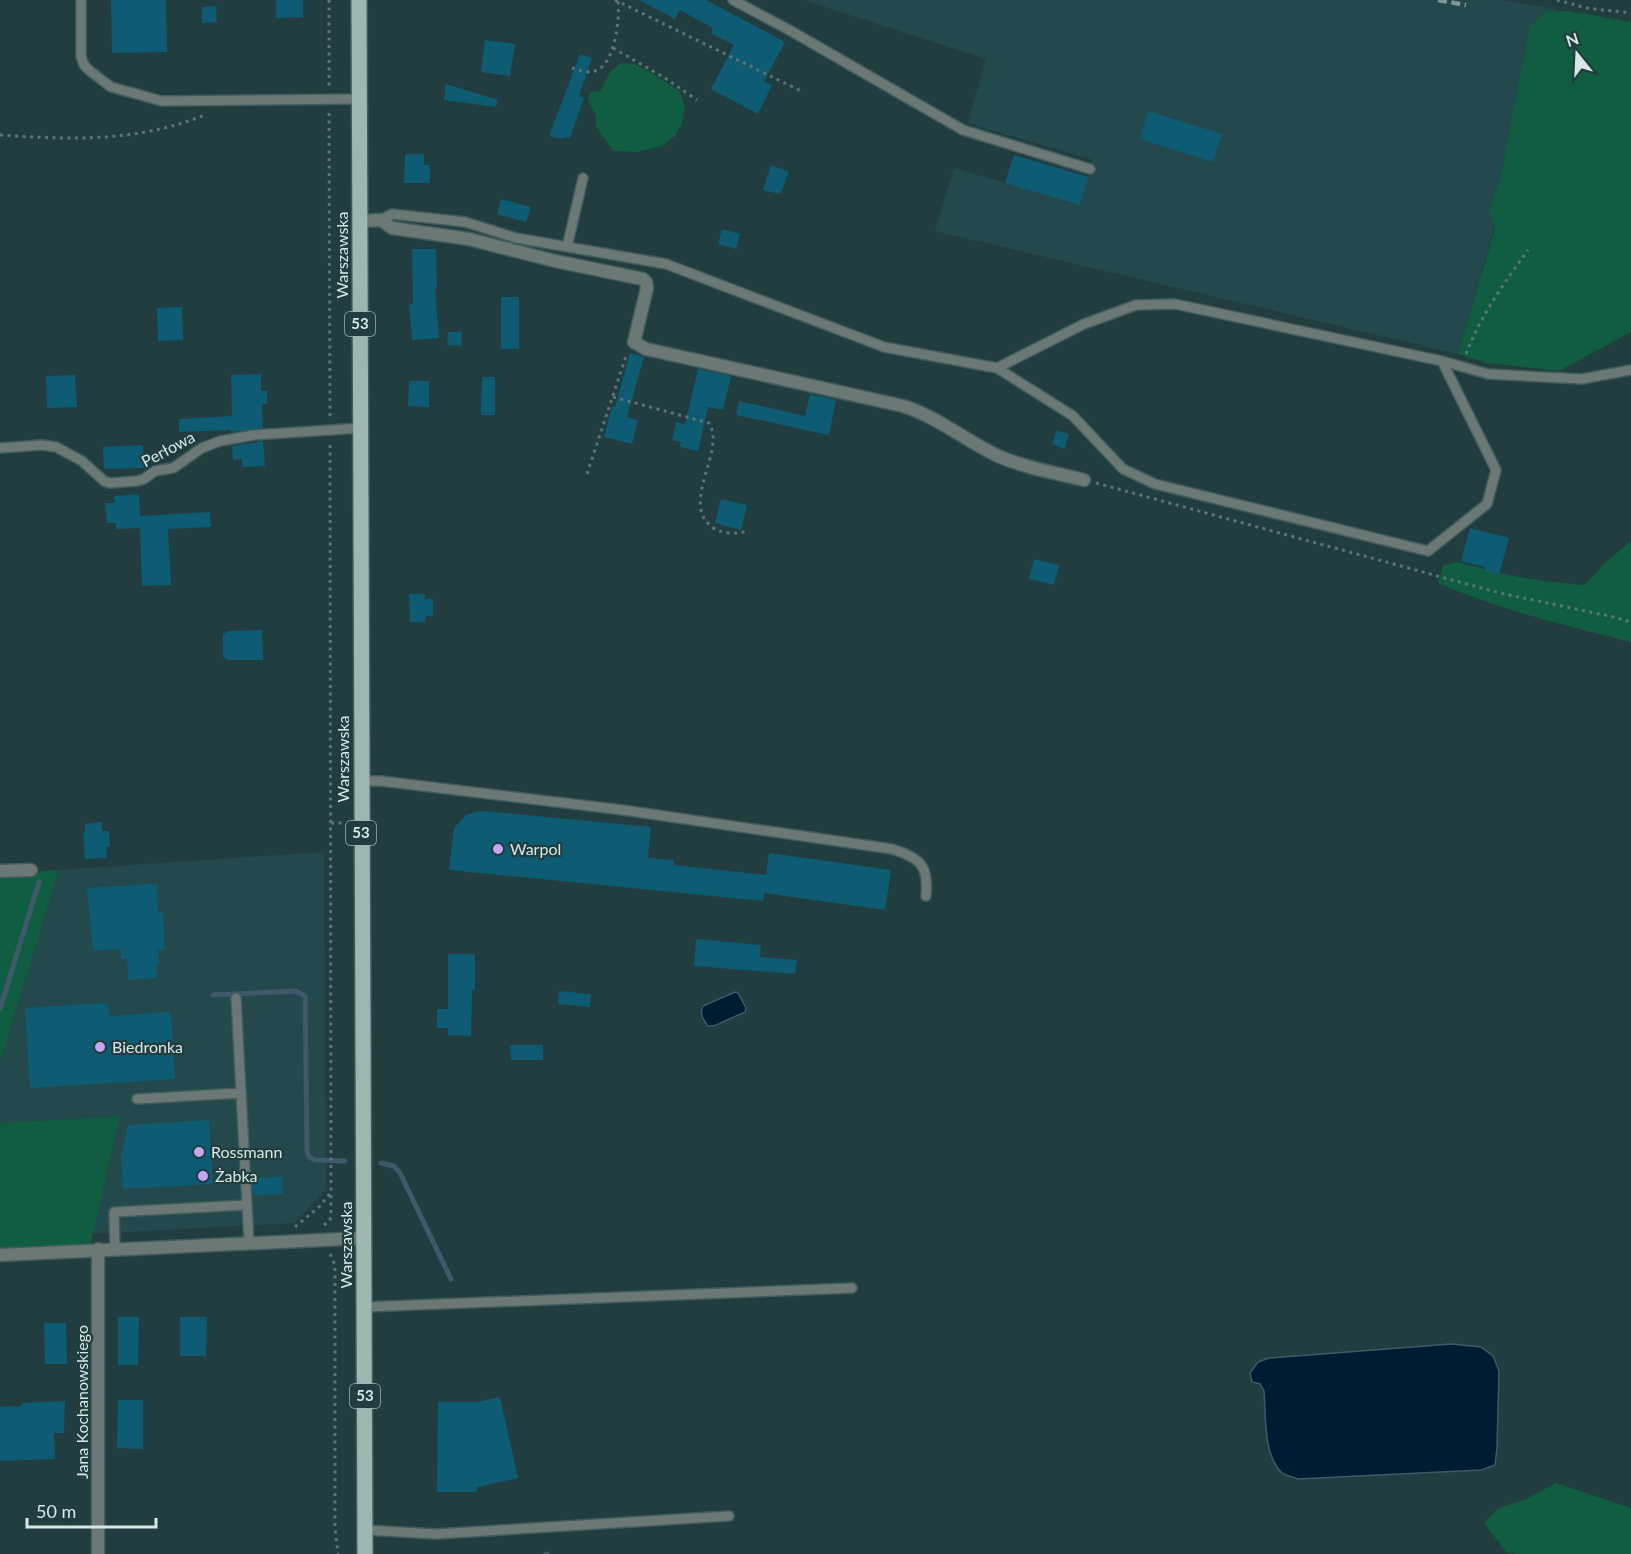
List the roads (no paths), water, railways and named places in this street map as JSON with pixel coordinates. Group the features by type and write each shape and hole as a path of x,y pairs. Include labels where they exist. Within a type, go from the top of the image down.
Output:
{"main road":[{"name":"Warszawska","path":"359,0 365,1554"}],"street":[{"path":"360,221 381,220 392,228 469,238 555,261 643,279 647,288 634,342 659,353 903,406 927,416 998,456 1084,480"},
{"path":"0,871 31,870"},
{"path":"0,1255 364,1238"},
{"name":"Jana Kochanowskiego","path":"98,1249 98,1554"}],"lane":[{"path":"81,0 81,56 84,65 111,87 162,101 360,99"},
{"path":"733,0 963,130 1090,169"},
{"path":"567,247 583,178"},
{"path":"381,220 392,214 465,222 516,238 666,264 884,347 997,368 1073,416 1123,469 1155,484 1428,551 1487,504 1496,470 1442,361"},
{"path":"997,368 1084,324 1105,316 1136,305 1175,304 1442,361 1488,374 1582,379 1631,370"},
{"name":"Perłowa","path":"0,448 42,445 56,447 82,461 104,481 110,483 137,481 155,471 173,468 202,448 220,441 254,435 361,428"},
{"path":"362,782 381,781 612,809 892,849 915,856 924,871 927,885 926,896"},
{"path":"236,998 249,1242"},
{"path":"137,1099 241,1093"},
{"path":"115,1248 114,1212 247,1205"},
{"path":"364,1307 852,1288"},
{"path":"365,1530 436,1534 729,1516"}],"waterway":[{"path":"0,1009 39,882"},
{"path":"213,995 296,991 305,996 307,1151 309,1157 315,1160 345,1161"},
{"path":"381,1163 394,1166 400,1173 451,1279"}],"railway":[{"path":"1438,0 1466,5"}],"place":[{"name":"Warpol","path":"498,849"},
{"name":"Biedronka","path":"100,1047"},
{"name":"Rossmann","path":"199,1152"},
{"name":"Żabka","path":"203,1176"}]}
